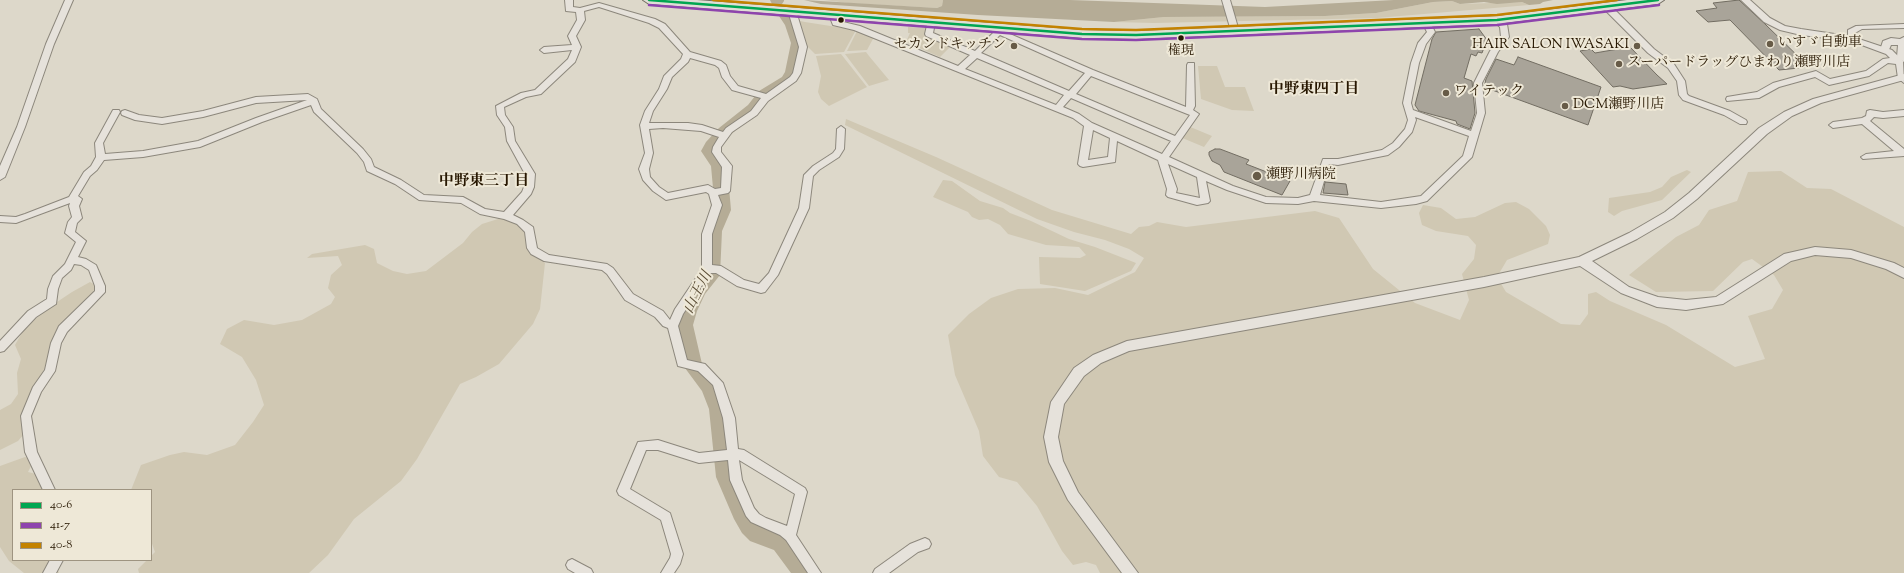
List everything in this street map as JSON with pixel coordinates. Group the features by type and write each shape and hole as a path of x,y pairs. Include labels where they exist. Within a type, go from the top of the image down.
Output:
{"highway":[{"path":"649,0 792,11 999,30 1102,35 1234,27 1427,24 1497,20 1658,0"}],"street":[{"path":"0,177 21,127 50,44 69,0"},
{"path":"569,0 569,9 580,10 599,5 652,21 662,26 687,54 718,63 723,67 726,77 733,87 764,96"},
{"path":"1226,0 1234,27"},
{"path":"1745,0 1767,20 1783,28 1852,39 1885,50 1900,59"},
{"path":"1607,7 1650,51 1671,66 1681,81 1683,95 1686,98 1727,113 1743,122"},
{"path":"506,216 526,194 529,187 530,174 511,141 509,127 501,115 500,106 524,95 538,92 572,60 577,47 572,36 581,20 580,10"},
{"path":"714,193 724,191 727,166 716,149 722,135 754,113 764,96 793,79 797,73 803,47 792,11"},
{"path":"833,15 836,24 857,28 1076,116 1089,125 1230,188 1266,200 1298,201 1314,198 1381,204 1424,199 1467,157 1481,113 1478,83 1494,51 1505,37 1504,26 1497,20"},
{"path":"931,23 929,34 974,55 1070,94 1176,140"},
{"path":"1314,198 1326,161 1338,162 1385,153 1396,146 1409,130 1412,120 1411,112 1407,103 1415,63 1422,43 1431,32 1427,24"},
{"path":"1852,39 1851,32 1856,28 1904,26"},
{"path":"959,70 999,30 1090,72 1195,114 1162,161 1172,189 1171,195 1197,202 1204,201 1201,178 1203,176"},
{"path":"1131,573 1073,496 1056,462 1050,437 1058,402 1079,372 1097,359 1127,346 1196,335 1484,282 1582,261 1633,236 1669,215 1693,196 1763,131 1788,114 1824,99 1903,78 1900,59 1902,57 1903,41 1891,41 1886,43 1885,50"},
{"path":"544,50 577,47"},
{"path":"687,54 685,60 668,76 663,89 649,111 644,126 649,153 644,169 649,182 666,197 708,188 714,193 717,205 707,234 711,269"},
{"path":"1730,99 1759,95 1776,85 1816,74 1829,82 1869,73 1878,64 1900,59"},
{"path":"1188,111 1191,106 1191,65"},
{"path":"1057,109 1090,72"},
{"path":"72,199 87,174 94,168 101,157 99,143 120,112 138,118 162,121 203,114 256,100 308,97 314,101 317,110 360,151 368,161 370,169 398,182 422,198 463,200 483,212 506,216 526,226 530,230 532,248 534,251 547,258 604,267 610,271 629,297 659,314 673,326 677,337 682,363 701,367 718,383 730,418 729,455 736,480 750,512 755,518 784,531 790,536 816,573"},
{"path":"101,157 136,155 200,144 258,120 314,101"},
{"path":"1411,112 1474,135"},
{"path":"1833,125 1864,121 1870,117 1870,113 1883,115 1904,113"},
{"path":"1864,121 1902,153 1866,157"},
{"path":"1089,125 1083,164 1112,160 1113,140 1116,136"},
{"path":"644,126 688,126 722,135"},
{"path":"711,269 741,283 761,289 773,275 804,208 809,175 816,168 836,155 840,149 841,129"},
{"path":"0,219 16,220 72,199 77,199 74,206 77,218 73,222 70,233 81,243 72,260 58,276 53,289 52,301 32,314 0,348"},
{"path":"1582,261 1625,290 1657,302 1686,305 1719,301 1788,257 1815,251 1851,254 1890,266 1904,273"},
{"path":"48,489 31,452 27,432 26,416 37,390 50,371 56,343 63,329 100,292 100,286 93,268 83,262 72,260"},
{"path":"673,326 692,289 711,269"},
{"path":"667,573 676,560 676,554 666,517 623,491 642,445 658,445 699,458 740,454 801,492 790,536"},
{"path":"879,573 914,548 925,544"},
{"path":"49,573 56,561"},
{"path":"572,565 587,573"}],"shaded area":[{"path":"804,0 937,8 942,6 943,0 1070,0 1265,7 1394,0 1553,0 1540,4 1529,5 1522,2 1497,4 1484,2 1460,4 1452,1 1433,2 1376,13 1325,16 1164,17 1114,22 978,15 821,4"},
{"path":"824,0 943,0 942,6 937,8 848,3"},
{"path":"1452,1 1460,4 1522,2 1529,5 1377,18 1154,23 1114,22 1164,17 1325,16 1376,13 1433,2"},
{"path":"800,21 856,30 844,52 815,54 807,46"},
{"path":"908,27 927,28 926,35 950,47 940,57 906,42 910,33 908,33"},
{"path":"857,31 874,37 867,50 847,51"},
{"path":"866,52 889,80 869,86 845,54"},
{"path":"841,54 867,87 829,106 821,99 818,92 821,76 816,56"},
{"path":"1198,66 1217,66 1225,87 1245,87 1254,111 1232,110 1201,99"},
{"path":"846,119 936,157 1052,210 1131,234 1139,227 1149,226 1157,222 1186,227 1315,211 1339,218 1373,269 1415,303 1460,320 1469,300 1462,274 1474,259 1476,245 1468,236 1436,231 1422,225 1419,213 1423,205 1441,208 1456,219 1475,217 1505,203 1516,202 1529,209 1546,226 1550,235 1548,244 1507,260 1497,277 1506,292 1561,324 1580,325 1588,314 1588,294 1596,292 1610,301 1666,325 1735,367 1765,359 1748,316 1772,309 1783,290 1774,275 1752,259 1743,262 1713,291 1656,292 1629,275 1676,237 1699,225 1709,210 1737,201 1748,172 1781,171 1807,188 1831,189 1904,227 1904,573 1100,573 1096,565 1086,562 1073,565 1062,551 1037,506 1017,482 999,477 983,456 979,431 955,375 948,335 969,314 991,298 1018,289 1055,288 1088,295 1135,272 1144,258 1129,249 1105,240 1074,232 1037,219 845,125"},
{"path":"1188,126 1212,136 1204,147 1180,137"},
{"path":"1687,170 1691,172 1662,200 1622,211 1614,216 1608,212 1609,198 1650,192 1662,187 1671,177"},
{"path":"943,180 952,181 980,201 1003,208 1010,213 1069,239 1095,247 1136,263 1131,271 1085,291 1040,284 1039,257 1080,258 1086,255 1079,247 1046,245 1008,234 1000,225 988,219 979,220 972,217 968,212 933,197"},
{"path":"498,219 517,220 525,227 536,255 545,263 540,309 533,324 499,364 460,384 417,459 401,481 354,519 328,555 309,573 139,573 138,569 146,561 152,561 152,555 155,552 152,544 152,489 131,489 141,465 184,452 207,455 235,445 264,405 256,380 242,357 220,344 227,329 244,320 274,325 302,320 331,304 335,297 328,288 331,275 342,265 338,256 307,258 312,254 365,245 374,249 377,263 393,271 407,274 426,271 463,243 472,232 482,224"},
{"path":"90,282 97,286 96,294 78,311 36,384 29,428 18,441 0,450 0,410 11,404 18,394 17,373 21,359 15,345 23,331 45,310"},
{"path":"25,457 34,460 28,472 40,475 50,489 12,489 12,561 58,561 55,564 59,573 24,573 9,561 0,547 0,466"}],"building":[{"name":"いすゞ自動車","path":"1739,0 1809,67 1779,70 1730,20 1708,22 1696,11 1717,8 1713,3"},
{"name":"ワイテック","path":"1479,29 1487,40 1482,53 1478,52 1476,56 1471,54 1464,78 1472,81 1475,113 1470,129 1457,124 1456,121 1419,111 1415,105 1432,39 1436,32"},
{"name":"スーパードラッグひまわり瀬野川店","path":"1630,47 1667,84 1633,89 1620,86 1613,87 1580,51 1591,49 1595,53"},
{"name":"DCM瀬野川店","path":"1518,57 1601,87 1588,125 1484,87 1486,79 1496,59 1514,65"},
{"name":"瀬野川病院","path":"1215,149 1220,149 1249,160 1246,164 1290,181 1282,195 1224,172 1220,165 1212,161 1209,155 1209,152"},
{"path":"1325,182 1346,184 1348,195 1323,193"}],"waterway":[{"name":"山王川","path":"786,16 792,25 798,43 792,73 787,80 764,94 753,108 724,132 711,146 709,151 719,165 723,210 714,231 714,258 712,275 699,290 688,311 684,325 689,354 694,368 710,387 718,409 726,477 741,513 749,526 757,534 773,538 781,543 804,573"}],"transit line":[{"name":"40-6","path":"649,0 1082,34 1136,35 1497,20 1658,0"},
{"name":"40-8","path":"713,0 1082,29 1136,30 1497,15 1617,0"},
{"name":"41-7","path":"649,5 1082,39 1136,40 1497,25 1659,5"}],"place":[{"name":"権現","path":"1181,38"},
{"name":"いすゞ自動車","path":"1770,44"},
{"name":"セカンドキッチン","path":"1014,46"},
{"name":"HAIR SALON IWASAKI","path":"1637,46"},
{"name":"スーパードラッグひまわり瀬野川店","path":"1619,64"},
{"name":"ワイテック","path":"1446,93"},
{"name":"DCM瀬野川店","path":"1565,106"},
{"name":"瀬野川病院","path":"1257,176"}],"district":[{"name":"中野東四丁目","path":"1314,90"},
{"name":"中野東三丁目","path":"484,182"}]}
